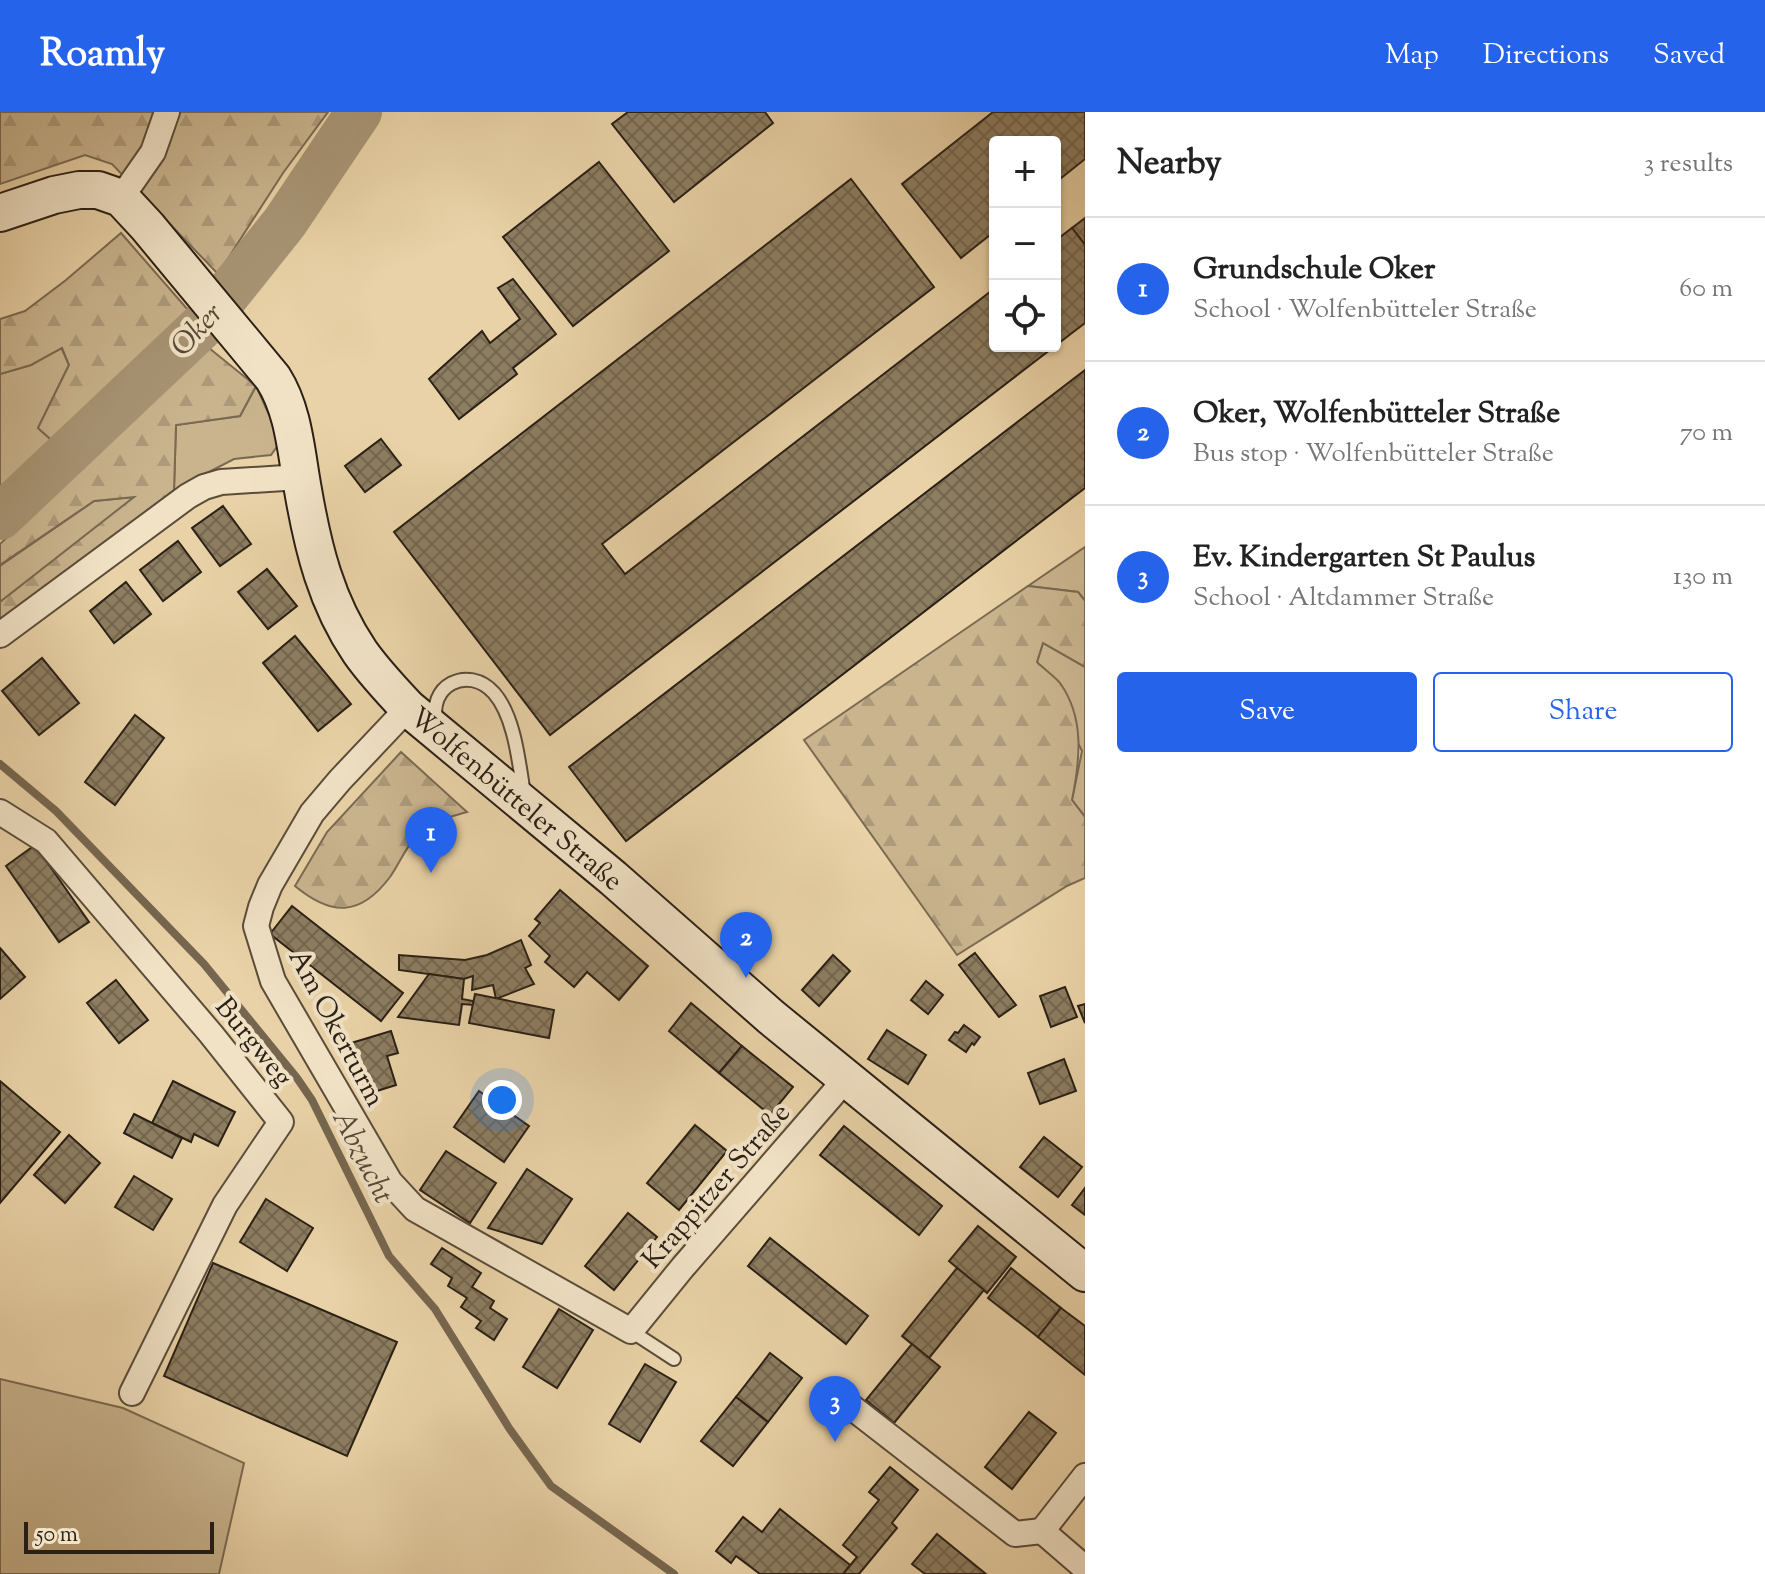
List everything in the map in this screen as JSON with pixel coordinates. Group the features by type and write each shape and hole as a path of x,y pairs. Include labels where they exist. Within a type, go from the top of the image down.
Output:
{"main road":[{"path":"0,213 79,190 98,190 121,198"},
{"name":"Wolfenbütteler Straße","path":"121,198 273,378 286,404 313,544 330,599 361,654 382,680 408,708 625,888 771,1017 1085,1273"}],"street":[{"path":"121,198 153,152 167,112"},
{"path":"0,635 204,487 221,482 300,477"},
{"name":"Am Okerturm","path":"408,708 312,813 270,885 256,926 273,981 390,1182 415,1209 631,1331"},
{"name":"Burgweg","path":"0,812 46,841 211,1034 281,1122 225,1205 132,1393"},
{"name":"Krappitzer Straße","path":"631,1331 844,1078"},
{"path":"845,1402 1015,1534 1042,1531 1085,1476"},
{"path":"1042,1531 1085,1568"}],"lane":[{"path":"443,736 436,719 436,702 444,687 458,680 474,680 493,692 505,710 517,749 526,805"},
{"path":"631,1331 674,1359"}],"green space":[{"path":"0,112 328,112 283,173 218,274 112,164 85,155 0,184"},
{"path":"121,233 195,318 58,446 38,428 69,365 62,348 31,365 0,374 0,319 25,311"},
{"path":"61,347 69,365 38,428 58,446 0,495 0,374 31,365"},
{"path":"209,348 256,386 240,416 176,425 174,490 0,623 0,602 134,497 94,501 0,565 0,544"},
{"path":"256,386 281,441 271,455 234,459 174,490 176,425 240,416"},
{"path":"135,497 0,602 0,566 94,501"},
{"path":"1085,547 1085,601 1078,592 1028,586"},
{"path":"1028,586 1078,592 1085,601 1085,667 1043,643 1037,662 1060,683 1074,710 1078,755 1072,800 1085,817 1085,878 1067,886 957,955 804,740"},
{"path":"1043,643 1085,667 1085,817 1072,800 1082,751 1037,662"},
{"path":"401,752 467,812 440,820 422,830 390,877 368,900 345,908 333,907 308,896 295,886 327,832"},
{"path":"0,1379 123,1408 244,1463 219,1574 0,1574"}],"building":[{"path":"628,112 765,112 773,123 674,202 612,124"},
{"path":"993,112 1085,112 1085,159 1061,178 1061,136 989,136 989,236 961,258 902,184"},
{"path":"599,162 669,251 573,326 503,237"},
{"path":"851,179 934,287 602,544 625,574 989,293 989,352 1047,352 550,735 394,532"},
{"path":"1085,218 1085,245 1072,228"},
{"path":"1072,228 1085,245 1085,323 1061,341 1061,280 1061,236"},
{"path":"513,279 556,334 513,368 517,374 459,419 429,379 482,331 490,343 520,319 498,288"},
{"path":"1085,370 1085,488 626,841 569,767"},
{"path":"381,439 401,465 365,492 345,466"},
{"path":"223,506 251,544 220,566 192,528"},
{"path":"178,541 201,572 163,601 140,570"},
{"path":"267,569 297,606 268,629 238,592"},
{"path":"126,582 151,614 114,643 90,611"},
{"path":"295,636 351,704 318,731 263,663"},
{"path":"42,658 79,703 39,735 2,691"},
{"path":"135,715 164,738 115,805 85,782"},
{"path":"35,845 89,922 59,942 6,866"},
{"path":"560,890 648,966 619,1000 587,972 574,987 545,962 550,956 529,936 540,923 535,919"},
{"path":"292,906 403,993 381,1021 270,934"},
{"path":"521,940 531,965 525,968 534,984 496,999 493,985 472,990 473,976 464,979 399,970 399,955 465,960 487,955"},
{"path":"0,948 25,977 0,999"},
{"path":"975,953 1016,1005 999,1017 959,965"},
{"path":"833,955 850,971 819,1006 802,990"},
{"path":"429,974 464,979 462,999 473,1001 473,1005 462,1004 459,1025 398,1017"},
{"path":"116,980 148,1020 119,1043 87,1003"},
{"path":"926,981 943,995 928,1014 911,1000"},
{"path":"1065,987 1077,1017 1051,1027 1040,996"},
{"path":"475,994 554,1010 549,1038 469,1023"},
{"path":"691,1003 742,1046 719,1073 669,1031"},
{"path":"1085,1004 1085,1023 1078,1006"},
{"path":"964,1025 980,1037 966,1052 949,1040"},
{"path":"887,1030 926,1055 908,1084 868,1059"},
{"path":"391,1031 398,1053 387,1056 396,1085 364,1095 348,1044"},
{"path":"742,1046 793,1087 770,1115 719,1073"},
{"path":"1064,1059 1076,1091 1040,1104 1028,1073"},
{"path":"0,1081 60,1132 0,1203"},
{"path":"173,1081 235,1112 218,1146 194,1134 191,1142 152,1123"},
{"path":"479,1091 529,1126 504,1162 454,1127"},
{"path":"134,1114 182,1138 172,1158 124,1133"},
{"path":"695,1125 727,1151 679,1210 647,1183"},
{"path":"844,1126 942,1206 919,1235 820,1155"},
{"path":"69,1135 100,1163 65,1203 34,1175"},
{"path":"1044,1137 1082,1167 1058,1197 1020,1167"},
{"path":"446,1151 496,1183 470,1223 420,1190"},
{"path":"527,1169 572,1199 542,1244 488,1228"},
{"path":"134,1176 172,1199 153,1230 115,1207"},
{"path":"1085,1188 1085,1215 1072,1205"},
{"path":"266,1199 313,1228 287,1271 240,1242"},
{"path":"628,1213 657,1237 614,1290 585,1266"},
{"path":"978,1226 1016,1257 987,1293 949,1261"},
{"path":"770,1238 868,1316 846,1344 748,1266"},
{"path":"442,1248 481,1273 472,1287 494,1301 490,1308 507,1319 494,1340 476,1328 481,1321 461,1307 467,1298 448,1286 452,1278 431,1264"},
{"path":"213,1263 397,1342 347,1456 164,1376"},
{"path":"957,1268 984,1290 929,1358 902,1336"},
{"path":"1011,1268 1061,1308 1038,1337 988,1298"},
{"path":"1061,1308 1085,1326 1085,1375 1038,1337"},
{"path":"559,1309 593,1330 557,1388 523,1367"},
{"path":"912,1344 940,1367 894,1423 866,1400"},
{"path":"770,1353 802,1378 768,1422 736,1397"},
{"path":"645,1364 676,1382 640,1442 609,1424"},
{"path":"736,1397 768,1422 733,1466 701,1441"},
{"path":"1029,1412 1056,1433 1012,1489 985,1467"},
{"path":"890,1467 918,1490 892,1523 897,1528 859,1574 843,1574 857,1557 843,1545 879,1500 869,1492"},
{"path":"780,1509 850,1565 843,1574 760,1574 736,1556 731,1563 716,1551 743,1517 762,1532"},
{"path":"937,1534 986,1574 925,1574 912,1564"}],"waterway":[{"name":"Oker","path":"0,517 202,326 285,222 359,112"},
{"name":"Abzucht","path":"0,764 56,811 204,964 297,1078 312,1100 389,1256 435,1309 509,1428 551,1486 674,1574"}],"place":[{"name":"Grundschule Oker","path":"431,873"},
{"name":"Oker, Wolfenbütteler Straße","path":"746,978"},
{"name":"Ev. Kindergarten St Paulus","path":"835,1442"}]}
